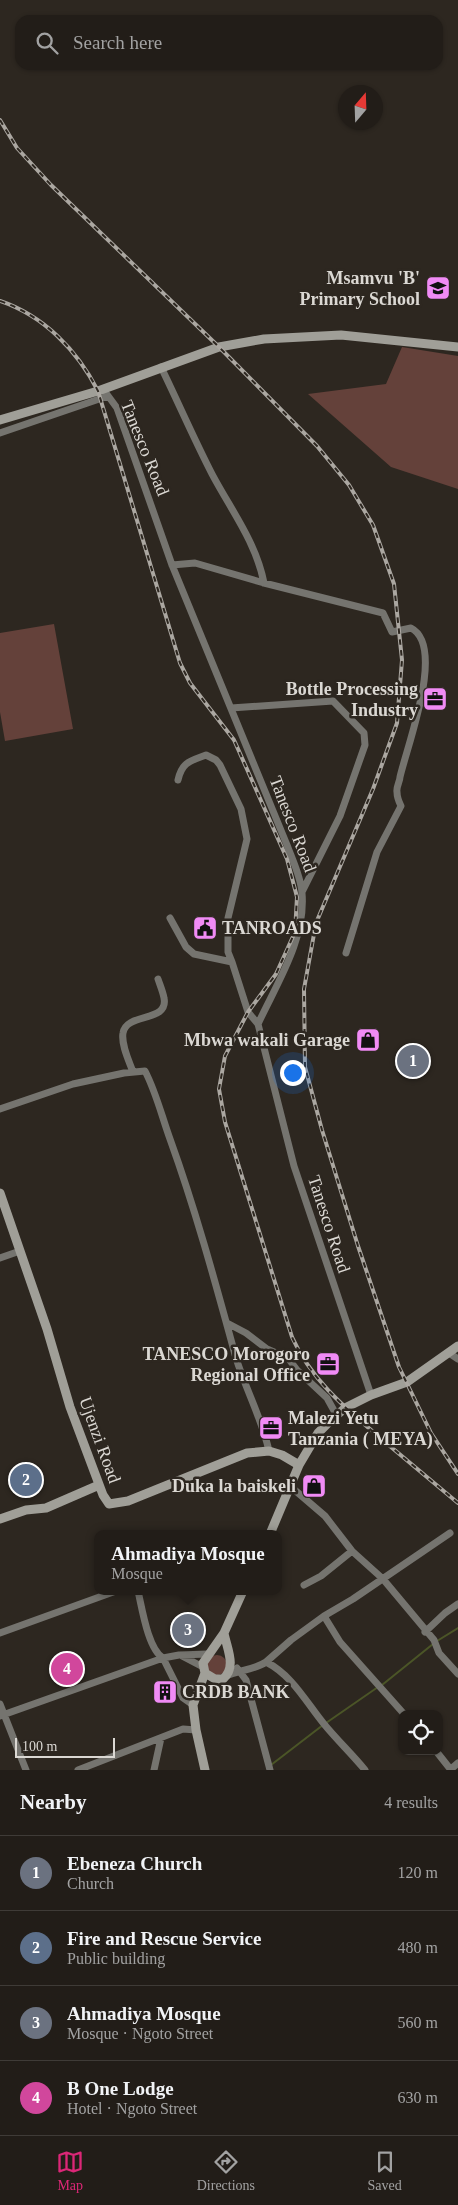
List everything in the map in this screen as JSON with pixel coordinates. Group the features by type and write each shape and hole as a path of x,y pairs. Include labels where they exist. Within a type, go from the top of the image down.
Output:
{"street":[{"path":"0,433 105,393 161,367 219,347 264,339 340,335 458,347"},
{"path":"161,367 213,476 253,545 261,566 264,583"},
{"path":"0,420 105,393"},
{"name":"Tanesco Road","path":"105,393 117,408 172,565 287,845 302,892 300,927 290,959 258,1024 294,1166 371,1395"},
{"path":"172,565 195,563 383,614 392,632 411,628 417,632 425,648 426,668 418,710 396,790 400,806 377,852 346,953"},
{"path":"231,708 333,701 359,727 366,739 340,816 302,892"},
{"path":"178,780 180,768 206,755 216,760 220,765 241,809 247,839 238,867 228,918 228,952 248,1012 258,1024"},
{"path":"170,918 186,946 194,954 232,962"},
{"path":"133,1072 123,1033 125,1027 135,1020 157,1014 163,1008 164,998 158,979"},
{"path":"0,1109 73,1084 145,1071 180,1168 220,1294 226,1323 249,1397 264,1427 269,1451 282,1455 299,1465"},
{"name":"Ujenzi Road","path":"0,1193 47,1329 70,1407 103,1496 109,1504 118,1503 229,1459 269,1451"},
{"path":"0,1258 20,1250"},
{"path":"226,1323 246,1333 267,1349 288,1358 297,1370 327,1398 337,1416"},
{"path":"270,1530 299,1465 318,1433 345,1408 371,1395 406,1382 458,1346"},
{"path":"449,1352 458,1359"},
{"path":"1,1518 26,1510 46,1508 99,1485"},
{"path":"290,1486 325,1516 352,1551 383,1579 425,1632 434,1640 439,1653 458,1674"},
{"path":"197,1692 214,1681 239,1670 257,1668 324,1616 383,1579 450,1533"},
{"path":"304,1585 321,1576 352,1551"},
{"path":"0,1633 105,1595"},
{"path":"139,1595 151,1641 159,1656 163,1658 183,1698 193,1705"},
{"path":"205,1770 196,1730 193,1705 204,1670 204,1660 224,1634 241,1595"},
{"path":"425,1632 445,1613 458,1604"},
{"path":"324,1616 340,1642 400,1710"},
{"path":"224,1634 230,1661 224,1677"},
{"path":"2,1715 163,1658 221,1652 246,1680 270,1770"},
{"path":"180,1655 215,1679 224,1677"},
{"path":"266,1662 285,1676 365,1770"},
{"path":"0,1704 2,1715 26,1770"},
{"path":"78,1770 183,1729 196,1730"},
{"path":"154,1770 161,1738"},
{"path":"439,1755 450,1770 458,1763"}],"shaded area":[{"path":"402,347 458,356 458,489 391,467 308,394 386,384"},
{"path":"54,624 73,729 5,741 0,712 0,633"},
{"path":"217,1655 224,1658 227,1665 224,1672 217,1675 210,1672 207,1665 210,1658"}],"waterway":[{"path":"437,1641 458,1628"},
{"path":"382,1685 433,1644"},
{"path":"326,1723 378,1687"},
{"path":"271,1765 323,1725"}],"railway":[{"path":"0,120 17,148 51,185 219,347 317,446 349,485 373,525 394,584 402,660 397,723 373,789 316,923 304,989 305,1067 322,1130 358,1246 399,1367 431,1433 458,1474"},
{"path":"0,301 16,307 31,316 58,336 80,362 98,391 180,663 190,683 234,740 287,859 297,897 295,932 276,974 248,1012 225,1056 219,1089 225,1122 292,1337 310,1368 332,1395 458,1503"}],"place":[{"name":"Msamvu 'B' Primary School","path":"438,288"},
{"name":"Bottle Processing Industry","path":"435,699"},
{"name":"TANROADS","path":"205,928"},
{"name":"Mbwa wakali Garage","path":"368,1040"},
{"name":"Ebeneza Church","path":"413,1061"},
{"name":"TANESCO Morogoro Regional Office","path":"328,1364"},
{"name":"Malezi Yetu Tanzania ( MEYA)","path":"271,1428"},
{"name":"Fire and Rescue Service","path":"26,1480"},
{"name":"Duka la baiskeli","path":"314,1486"},
{"name":"Ahmadiya Mosque","path":"188,1630"},
{"name":"B One Lodge","path":"67,1669"},
{"name":"CRDB BANK","path":"165,1692"}]}
